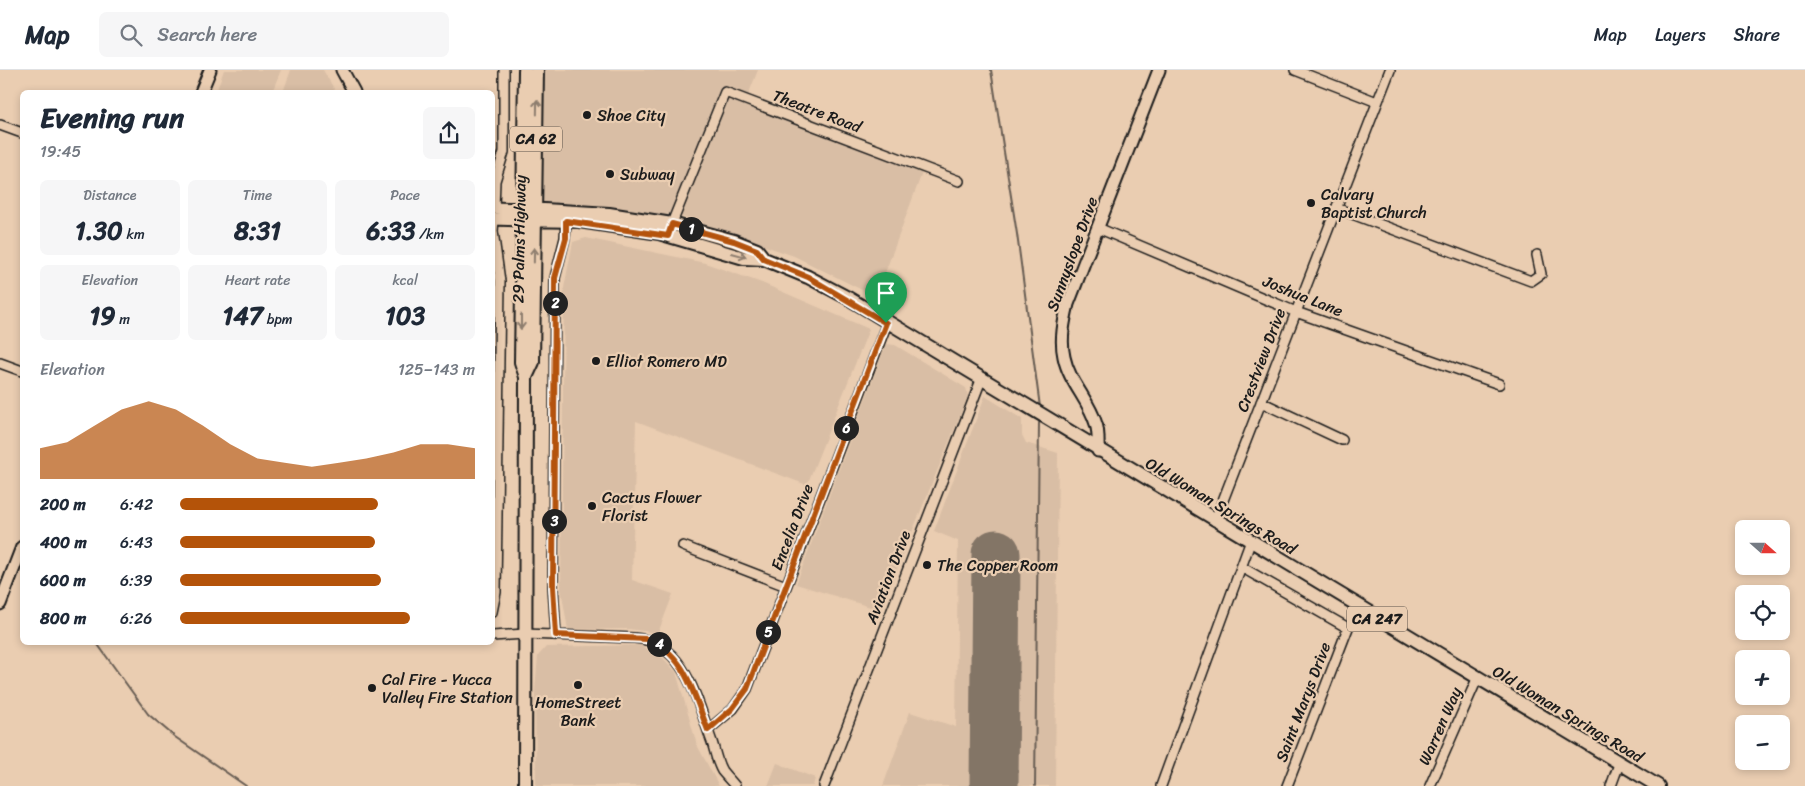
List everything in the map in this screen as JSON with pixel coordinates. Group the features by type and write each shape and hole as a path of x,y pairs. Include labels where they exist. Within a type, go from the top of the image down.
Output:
{"main road":[{"name":"29 Palms Highway","path":"525,70 533,362 526,378 525,786"},
{"name":"29 Palms Highway","path":"529,214 537,70"},
{"name":"Old Woman Springs Road","path":"529,214 566,221 670,230 734,241 757,250 764,259 808,277 1658,786"},
{"name":"Old Woman Springs Road","path":"529,214 609,214 670,230"}],"street":[{"path":"202,90 210,70"},
{"path":"342,70 353,90"},
{"path":"495,181 502,166 504,152 504,70"},
{"name":"Sunnyslope Drive","path":"1098,451 1096,424 1071,378 1064,358 1062,344 1068,304 1159,70"},
{"path":"1295,70 1378,102"},
{"name":"Crestview Drive","path":"1215,521 1390,70"},
{"name":"Theatre Road","path":"670,230 725,92 958,181"},
{"path":"0,125 20,132"},
{"path":"495,208 529,214"},
{"path":"1336,208 1531,282 1541,274 1537,255"},
{"path":"495,220 529,214"},
{"path":"556,635 553,587 555,278 566,238 566,221"},
{"name":"Joshua Lane","path":"1098,228 1296,312 1499,384"},
{"path":"495,247 500,288 495,597"},
{"name":"Encelia Drive","path":"708,730 732,709 747,689 886,323"},
{"path":"0,362 20,370"},
{"name":"Aviation Drive","path":"824,786 981,380"},
{"path":"1261,402 1342,440"},
{"path":"1161,786 1243,568 1250,543"},
{"path":"683,546 786,586"},
{"path":"0,604 20,552"},
{"name":"Saint Marys Drive","path":"1243,568 1348,628 1287,786"},
{"path":"495,636 525,634 647,639 657,643 668,650 682,665 722,770 735,786"},
{"name":"Warren Way","path":"1430,786 1477,679"},
{"path":"1611,786 1620,764"}],"shaded area":[{"path":"224,70 281,70 273,90 217,90"},
{"path":"291,70 323,70 335,90 284,90"},
{"path":"541,70 758,70 745,103 922,173 876,297 794,256 683,217 540,203"},
{"path":"586,238 705,263 762,283 869,329 807,485 636,421 632,580 673,594 658,633 629,629 568,630 561,589 564,288 573,242"},
{"path":"886,344 895,345 966,388 968,396 880,610 796,584"},
{"path":"985,396 1022,419 1022,435 1026,443 1058,453 1055,786 883,786 910,712 956,727 958,541 934,531"},
{"path":"640,645 662,657 676,672 697,745 719,786 536,786 535,690 538,656 546,647"},
{"path":"777,763 815,778 813,786 768,786"}],"waterway":[{"path":"991,70 1017,234 1040,407"},
{"path":"1035,786 1039,423"},
{"path":"98,645 148,714 175,737 246,786"}],"runway":[{"path":"994,786 996,554"}],"place":[{"name":"Shoe City","path":"587,115"},
{"name":"Subway","path":"610,174"},
{"name":"Calvary Baptist Church","path":"1311,203"},
{"name":"Elliot Romero MD","path":"596,361"},
{"name":"Cactus Flower Florist","path":"592,506"},
{"name":"The Copper Room","path":"927,565"},
{"name":"HomeStreet Bank","path":"578,685"},
{"name":"Cal Fire - Yucca Valley Fire Station","path":"372,688"}],"route":[{"path":"566,221 580,221 628,228 668,236 672,224 734,241 757,250 764,259 808,277 848,298 886,323 747,689 732,709 708,730 682,665 668,650 657,643 647,639 556,635 553,587 555,278 559,257 566,238 566,221"}]}
